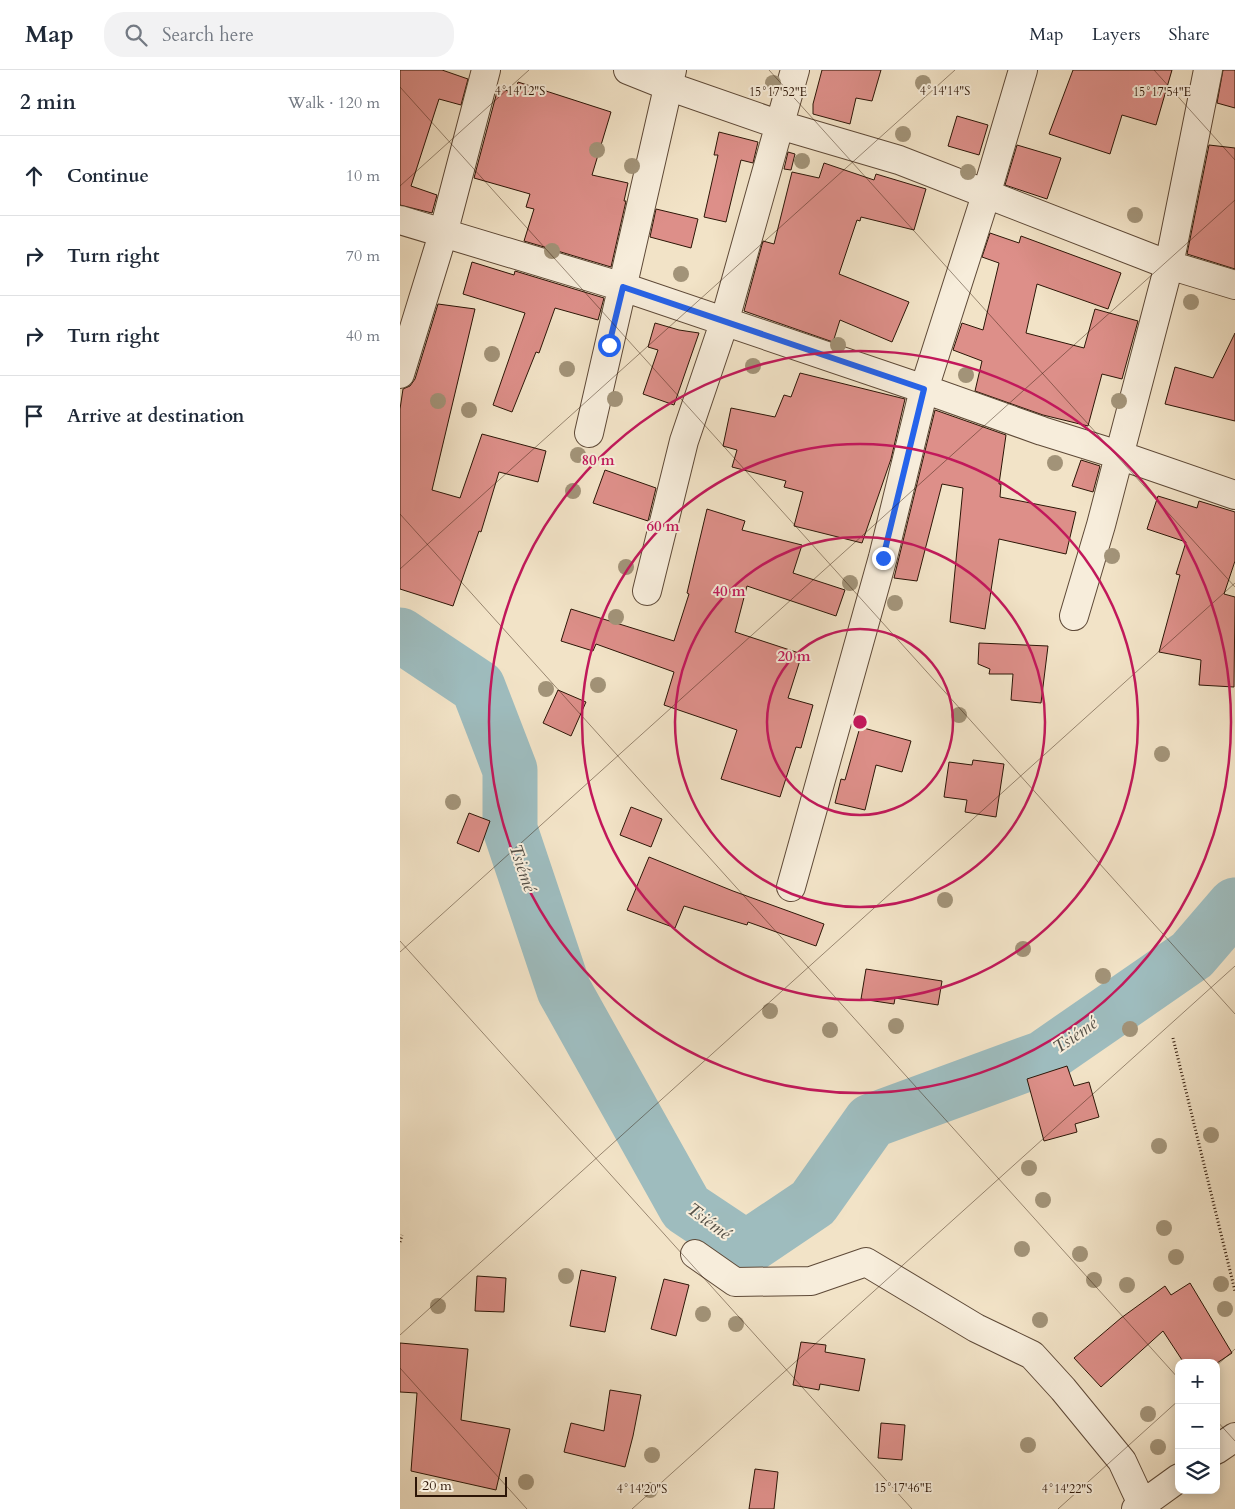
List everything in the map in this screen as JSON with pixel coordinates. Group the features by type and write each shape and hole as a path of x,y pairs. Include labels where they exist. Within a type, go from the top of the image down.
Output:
{"street":[{"path":"400,374 443,234 486,70"},
{"path":"628,70 670,78 780,125 899,160 1169,265 1235,285"},
{"path":"647,591 684,441 724,323 795,70"},
{"path":"791,887 883,558 924,389 986,195 1023,70"},
{"path":"1074,616 1102,525 1169,265 1208,70"},
{"path":"589,433 670,78"},
{"path":"400,220 623,287 724,323 1235,495"},
{"path":"696,1254 735,1282 811,1281 866,1262 976,1328 1032,1355 1063,1389 1122,1461 1139,1506 1175,1481"},
{"path":"1217,1449 1235,1437"}],"path":[{"path":"1173,1038 1235,1291"},
{"path":"400,1242 402,1234"}],"building":[{"path":"400,70 442,70 468,79 461,105 439,99 411,186 437,195 432,213 400,205"},
{"path":"822,70 881,70 872,101 856,98 850,124 813,114 813,104"},
{"path":"1073,70 1172,70 1156,125 1122,115 1110,154 1049,134"},
{"path":"1223,70 1235,70 1235,108 1217,103"},
{"path":"518,82 611,112 592,175 628,183 624,201 626,201 611,267 524,241 534,209 526,207 530,194 474,178 498,88 515,93"},
{"path":"957,116 988,125 979,155 948,146"},
{"path":"719,132 758,142 753,163 741,160 726,222 704,217 718,155 714,155"},
{"path":"1017,145 1061,158 1047,199 1005,185"},
{"path":"1209,145 1235,148 1235,269 1187,254"},
{"path":"788,152 795,154 791,170 784,169"},
{"path":"824,163 874,180 876,174 926,189 914,230 861,217 860,221 857,220 839,274 909,302 892,342 840,320 833,342 744,311 763,241 774,244 792,172 819,178"},
{"path":"656,209 698,219 691,248 650,237"},
{"path":"990,233 1019,243 1021,236 1121,273 1108,309 1037,284 1026,333 1084,348 1095,309 1138,321 1122,379 1102,374 1088,426 1043,415 975,391 982,361 953,350 962,323 983,330 999,263 982,257"},
{"path":"472,262 514,275 515,271 604,298 598,320 555,308 539,353 536,352 512,412 493,405 525,313 463,294"},
{"path":"438,304 475,309 432,490 460,498 482,434 546,451 538,482 499,472 481,532 479,531 453,606 400,589 400,409 403,389 410,386 415,379"},
{"path":"655,323 679,330 699,333 674,405 643,394 658,350 648,347"},
{"path":"1235,333 1235,421 1165,404 1175,367 1213,378"},
{"path":"800,373 905,399 891,459 862,543 794,526 803,492 784,487 786,481 732,467 737,450 723,446 731,408 775,417 784,395 791,397"},
{"path":"935,410 1006,435 999,484 1001,484 1000,497 1076,512 1066,554 999,539 985,629 950,622 963,488 942,484 917,581 894,578"},
{"path":"1081,460 1100,466 1093,492 1072,486"},
{"path":"605,470 656,488 648,521 593,503"},
{"path":"1158,496 1197,508 1199,501 1235,512 1235,561 1224,594 1235,597 1234,687 1199,685 1201,660 1159,652 1180,575 1176,574 1186,542 1147,529"},
{"path":"707,509 745,521 742,530 802,545 793,573 845,590 836,616 747,586 735,632 802,654 788,698 813,705 801,748 796,747 780,797 721,779 737,730 664,705 674,672 596,644 593,651 561,641 571,609 674,641 689,594 687,593"},
{"path":"979,643 1048,646 1041,703 1011,700 1013,674 989,674 990,669 978,664"},
{"path":"558,690 586,702 571,736 543,723"},
{"path":"860,727 911,741 902,772 876,765 865,810 835,803 841,779 845,780"},
{"path":"973,760 1004,764 996,817 965,812 967,800 944,797 949,762 972,765"},
{"path":"631,807 662,819 651,847 620,835"},
{"path":"469,813 490,821 479,852 457,843"},
{"path":"649,857 733,891 824,924 816,946 748,922 747,925 684,906 675,928 627,910"},
{"path":"866,969 942,981 938,1005 895,998 894,1004 861,999"},
{"path":"1067,1066 1074,1086 1089,1082 1099,1117 1075,1124 1077,1132 1044,1141 1027,1079"},
{"path":"581,1270 616,1277 605,1332 570,1326"},
{"path":"477,1276 506,1278 504,1312 475,1311"},
{"path":"664,1279 689,1285 676,1336 651,1329"},
{"path":"1190,1283 1232,1353 1220,1361 1220,1359 1181,1359 1163,1331 1101,1387 1074,1358 1121,1318 1165,1286 1171,1295"},
{"path":"801,1342 826,1345 825,1352 865,1359 859,1391 820,1384 819,1390 793,1385"},
{"path":"400,1343 468,1349 461,1420 510,1429 496,1490 411,1471 417,1393 400,1392"},
{"path":"610,1390 641,1395 625,1467 564,1452 571,1423 604,1431"},
{"path":"881,1423 905,1425 902,1460 878,1458"},
{"path":"755,1469 778,1472 774,1509 749,1509"}],"waterway":[{"name":"Tsiémé","path":"400,635 478,687 510,770 510,829 564,990 686,1208 746,1248 813,1203 871,1121 1043,1058 1192,955 1235,905"}],"route":[{"path":"609,345 623,287 724,323 924,389 883,558"}]}
